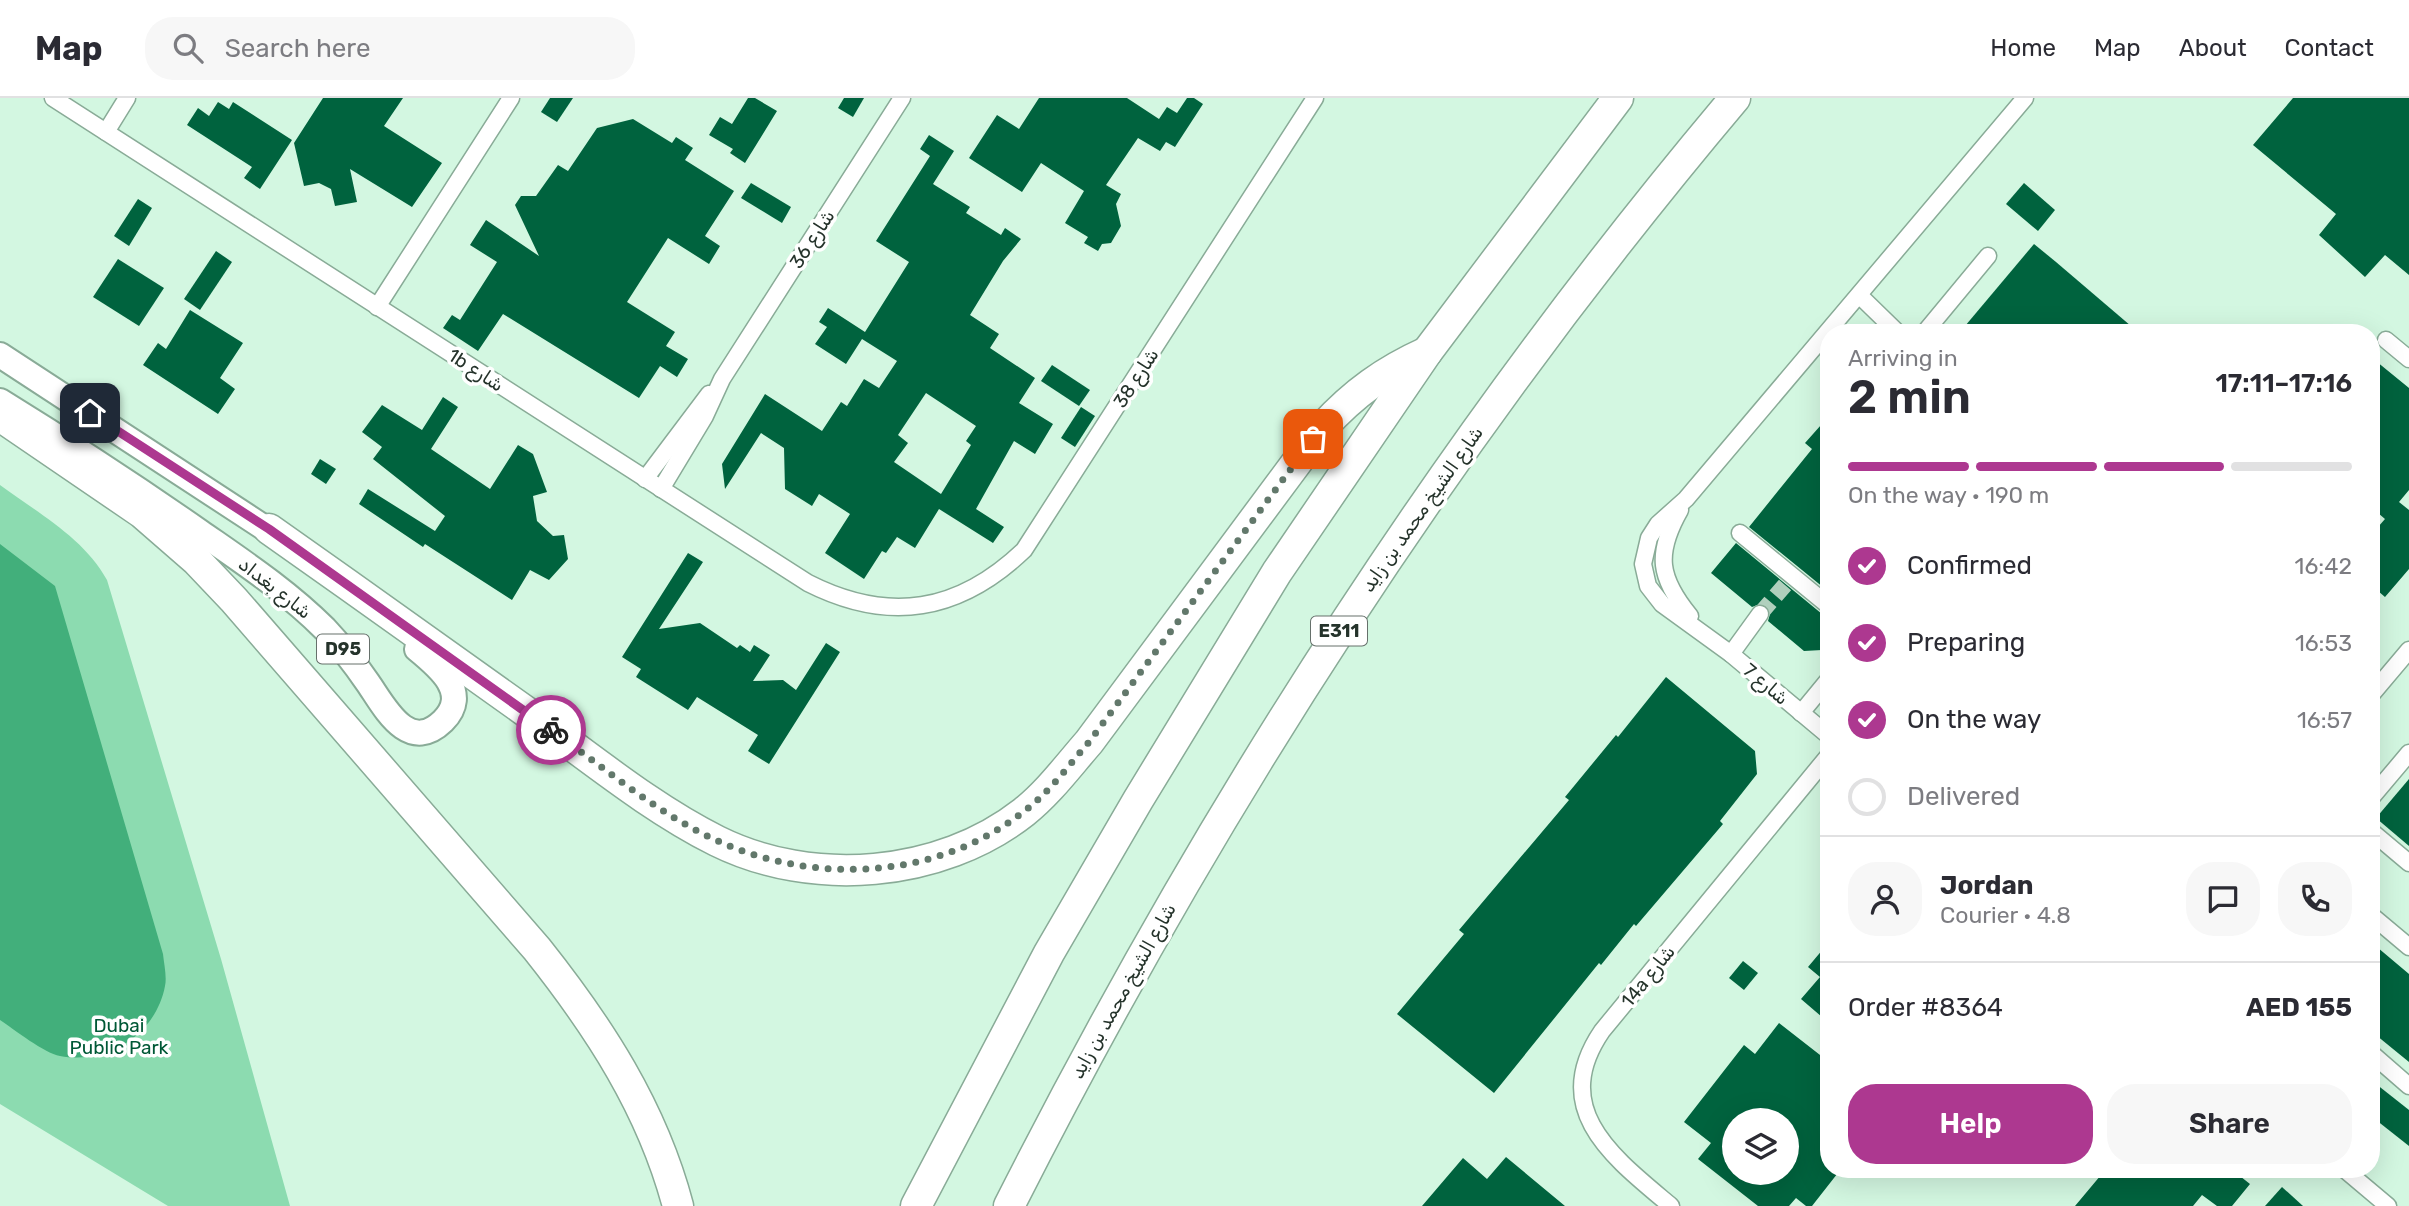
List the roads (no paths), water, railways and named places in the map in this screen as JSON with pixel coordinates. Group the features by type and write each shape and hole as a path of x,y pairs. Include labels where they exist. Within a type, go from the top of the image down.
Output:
{"highway":[{"path":"916,1206 1049,953 1138,800 1278,572 1427,352 1618,98"},
{"name":"شارع الشيخ محمد بن زايد","path":"1009,1206 1088,1053 1155,932 1224,813 1350,615 1450,467 1531,355 1615,245 1735,98"},
{"path":"269,529 635,789 718,841 761,858 806,868 852,870 897,866 942,855 984,837 1023,812 1054,783 1089,742 1322,427 1370,382 1397,365 1427,352"},
{"path":"0,416 113,492 196,561 234,600 537,949 582,1005 619,1062 653,1127 678,1206"}],"main road":[{"name":"شارع بغداد","path":"0,355 269,529 449,677 453,689 449,714 440,724 429,730 403,728 393,721 349,657 305,610 280,589 152,499 0,401"}],"street":[{"name":"1b شارع","path":"53,98 808,583 833,596 859,604 886,608 913,607"},
{"path":"106,132 127,98"},
{"path":"377,307 511,98"},
{"name":"شارع 36","path":"645,479 722,379 902,98"},
{"name":"شارع 38","path":"913,607 944,601 974,589 1001,572 1024,550 1315,98"},
{"name":"شارع 7","path":"1834,324 2025,98"},
{"path":"1932,324 1988,256"},
{"path":"1859,295 1889,324"},
{"path":"2386,340 2409,359"},
{"name":"شارع 7","path":"1820,341 1686,499 1667,539 1663,568 1673,596 1703,632 1820,729"},
{"name":"شارع 36","path":"661,489 705,416 722,379"},
{"path":"1740,533 1789,580 1820,600"},
{"path":"1731,654 1760,614"},
{"path":"2380,684 2409,650"},
{"path":"1801,713 1820,691"},
{"path":"2380,787 2409,753"},
{"name":"14a شارع","path":"1671,1206 1619,1163 1593,1130 1582,1091 1588,1055 1602,1031 1820,766"},
{"path":"2380,839 2409,863"},
{"path":"2380,923 2409,947"},
{"path":"2380,1061 2409,1086"},
{"path":"2355,1178 2388,1206"}],"tunnel":[{"path":"1760,614 1785,585"}],"park label":[{"name":"Dubai Public Park","path":"119,1036"}]}
